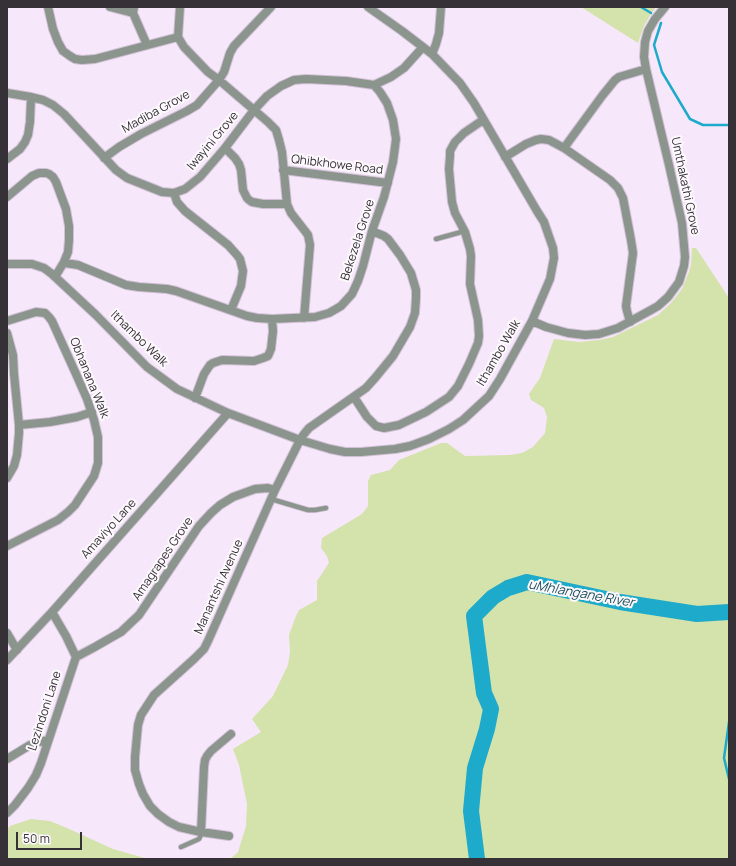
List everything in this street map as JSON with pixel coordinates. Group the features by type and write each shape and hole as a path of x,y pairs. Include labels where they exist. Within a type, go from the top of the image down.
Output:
{"street":[{"path":"48,7 53,29 58,42 63,50 75,59 95,59 178,37"},
{"path":"110,7 133,10 147,45"},
{"path":"180,7 178,37 184,47 208,72 276,130 282,152 287,204 291,213 308,235 310,245 304,318"},
{"name":"Madiba Grove","path":"104,158 141,134 192,108 200,101 219,80 224,72 230,53 234,46 271,7"},
{"name":"Ithambo Walk","path":"7,264 24,263 44,268 96,315 147,367 177,389 228,413 300,440 346,452 380,451 410,446 449,429 463,420 489,396 532,321 550,279 554,258 553,248 544,222 474,103 460,83 432,54 368,7"},
{"path":"432,54 439,33 441,7"},
{"name":"Umthakathi Grove","path":"532,321 546,328 576,335 599,334 630,322 658,306 668,297 678,282 684,266 685,257 682,223 644,57 646,36 655,19 665,7"},
{"path":"374,85 404,68 423,47"},
{"path":"564,148 615,80 619,77 646,69"},
{"name":"Iwayini Grove","path":"174,193 193,184 225,148 254,110 267,96 281,86 294,80 306,78 374,85"},
{"name":"Bekezela Grove","path":"64,262 78,265 126,285 176,291 247,316 272,319 304,318 329,313 341,306 352,294 358,281 372,231 384,197 393,162 396,139 393,120 387,103 374,85"},
{"path":"7,93 44,100 58,109 116,170 128,178 162,192 174,193 177,202 185,211 228,245 240,259 243,271 241,286 231,310"},
{"path":"7,159 20,149 28,135 31,97"},
{"path":"354,397 371,422 376,426 384,428 399,425 426,412 444,401 458,386 476,350 479,327 478,314 470,284 471,256 465,231 455,213 452,202 450,151 455,142 464,133 483,120"},
{"path":"505,157 526,144 536,140 549,140 564,148 614,183 618,188 622,198 633,253 626,306 626,311 630,322"},
{"path":"225,148 239,164 243,190 249,200 263,204 287,204"},
{"name":"Qhibkhowe Road","path":"283,170 388,183"},
{"path":"7,197 32,176 42,172 53,177 66,209 69,226 68,252 55,277"},
{"name":"Manantshi Avenue","path":"229,836 179,827 169,822 150,806 143,794 135,770 138,725 141,715 154,695 204,649 275,490 300,440 309,428 366,388 393,356 410,327 416,306 416,290 413,279 409,269 388,239 372,231"},
{"name":"Obhanana Walk","path":"7,321 36,312 44,313 52,320 92,412 98,437 96,470 90,484 75,505 58,520 7,546"},
{"path":"196,398 204,374 213,363 222,360 254,361 268,356 271,349 273,331 272,319"},
{"path":"7,333 13,355 19,425 19,444 17,455 14,466 7,478"},
{"path":"19,425 50,422 92,412"},
{"name":"Amaviyo Lane","path":"7,660 52,612 228,413"},
{"name":"Amagrapes Grove","path":"76,657 121,632 139,615 199,526 220,505 233,497 255,489 261,488 275,490"},
{"path":"52,612 76,657"},
{"path":"7,633 17,650"},
{"name":"Lezindoni Lane","path":"7,813 28,788 36,775 76,657"},
{"path":"201,832 204,772 207,756 231,734"},
{"path":"7,759 30,744 48,740"}],"lane":[{"path":"436,239 465,231"},
{"path":"272,499 308,510 326,508"},
{"path":"181,847 199,839 201,832"}],"green space":[{"path":"581,7 656,7 644,26 638,43"},
{"path":"692,248 696,248 729,298 729,859 230,859 238,852 246,826 247,804 239,765 233,749 261,732 252,719 273,696 288,665 290,652 289,635 299,610 317,600 317,581 329,563 327,556 321,548 322,538 362,514 368,506 368,481 371,475 390,470 399,460 441,443 447,443 465,456 510,455 522,453 533,447 545,433 547,417 544,408 531,400 529,394 540,378 554,339 579,342 613,337 658,315 671,303 682,289 691,264"},
{"path":"31,819 50,821 113,849 148,859 7,859 7,830 10,826"}],"waterway":[{"path":"641,7 651,13"},
{"path":"661,23 654,45 662,72 690,119 703,125 729,125"},
{"name":"uMhlangane River","path":"477,859 471,811 475,768 487,729 491,709 484,693 474,616 493,597 508,588 527,582 620,602 697,614 729,612"},
{"path":"729,722 724,758 729,779"}]}
